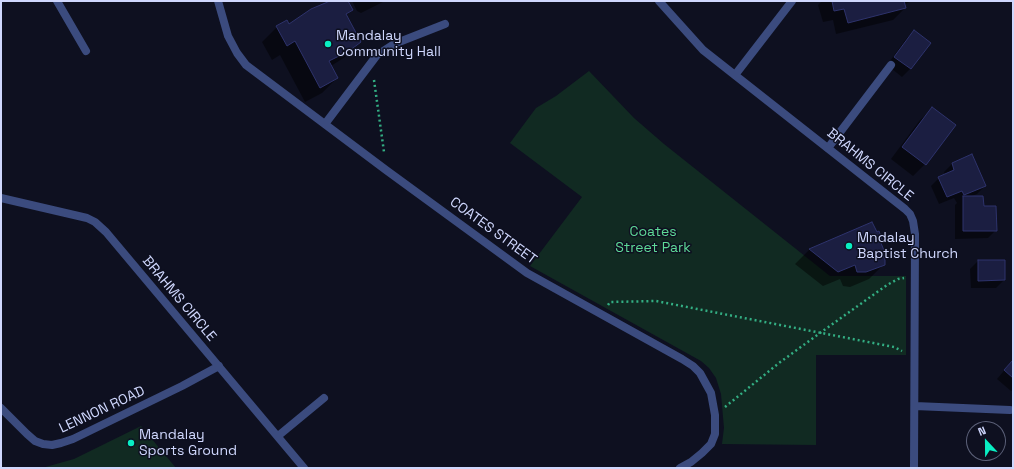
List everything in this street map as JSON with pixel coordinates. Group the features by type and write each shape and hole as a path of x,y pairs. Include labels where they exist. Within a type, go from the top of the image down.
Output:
{"street":[{"path":"57,1 86,51"},
{"name":"COATES STREET","path":"218,1 228,36 237,53 246,65 527,273 693,366 700,373 711,393 715,415 716,434 711,444 691,462 680,468"},
{"name":"BRAHMS CIRCLE","path":"659,1 703,50 910,214 913,221 915,234 916,276 914,468"},
{"path":"735,75 792,1"},
{"path":"325,124 364,71 385,48 446,24"},
{"path":"828,148 891,65"},
{"name":"BRAHMS CIRCLE","path":"1,198 87,218 96,222 304,468"},
{"name":"LENNON ROAD","path":"1,408 35,441 43,444 61,444 168,393 219,366"},
{"path":"278,436 324,398"},
{"path":"915,406 1010,410"}],"path":[{"path":"364,71 375,81 386,170"},
{"path":"715,415 779,363 887,285 898,279 916,276"},
{"path":"602,314 610,302 656,301 894,347 915,357"}],"green space":[{"name":"Coates Street Park","path":"589,71 634,118 664,144 830,276 906,276 906,355 816,355 816,445 722,444 724,428 721,394 716,378 709,368 701,361 530,266 582,197 510,143 536,108 556,96"},
{"name":"Mandalay Sports Ground","path":"141,426 176,468 42,468 74,459"}],"building":[{"name":"Mandalay Community Hall","path":"330,1 348,1 353,10 346,14 361,42 349,51 329,61 338,78 320,88 295,41 287,46 276,26 287,20 289,24 311,9"},
{"path":"832,1 904,1 906,8 848,23 844,9 834,11"},
{"path":"914,30 931,43 911,69 894,57"},
{"path":"932,107 956,125 926,165 902,147"},
{"path":"972,154 986,186 964,195 962,191 947,197 938,177 954,170 952,163"},
{"path":"963,196 983,196 984,206 996,206 997,231 963,231"},
{"name":"Mndalay Baptist Church","path":"872,222 877,232 879,231 883,242 881,243 885,253 883,254 885,265 866,272 857,272 855,265 838,272 809,249"},
{"path":"978,260 1005,260 1005,280 978,281"},
{"path":"1013,360 1013,378 1004,370"}],"place":[{"name":"Mandalay Community Hall","path":"328,44"},
{"name":"Mndalay Baptist Church","path":"849,246"},
{"name":"Mandalay Sports Ground","path":"131,443"}]}
